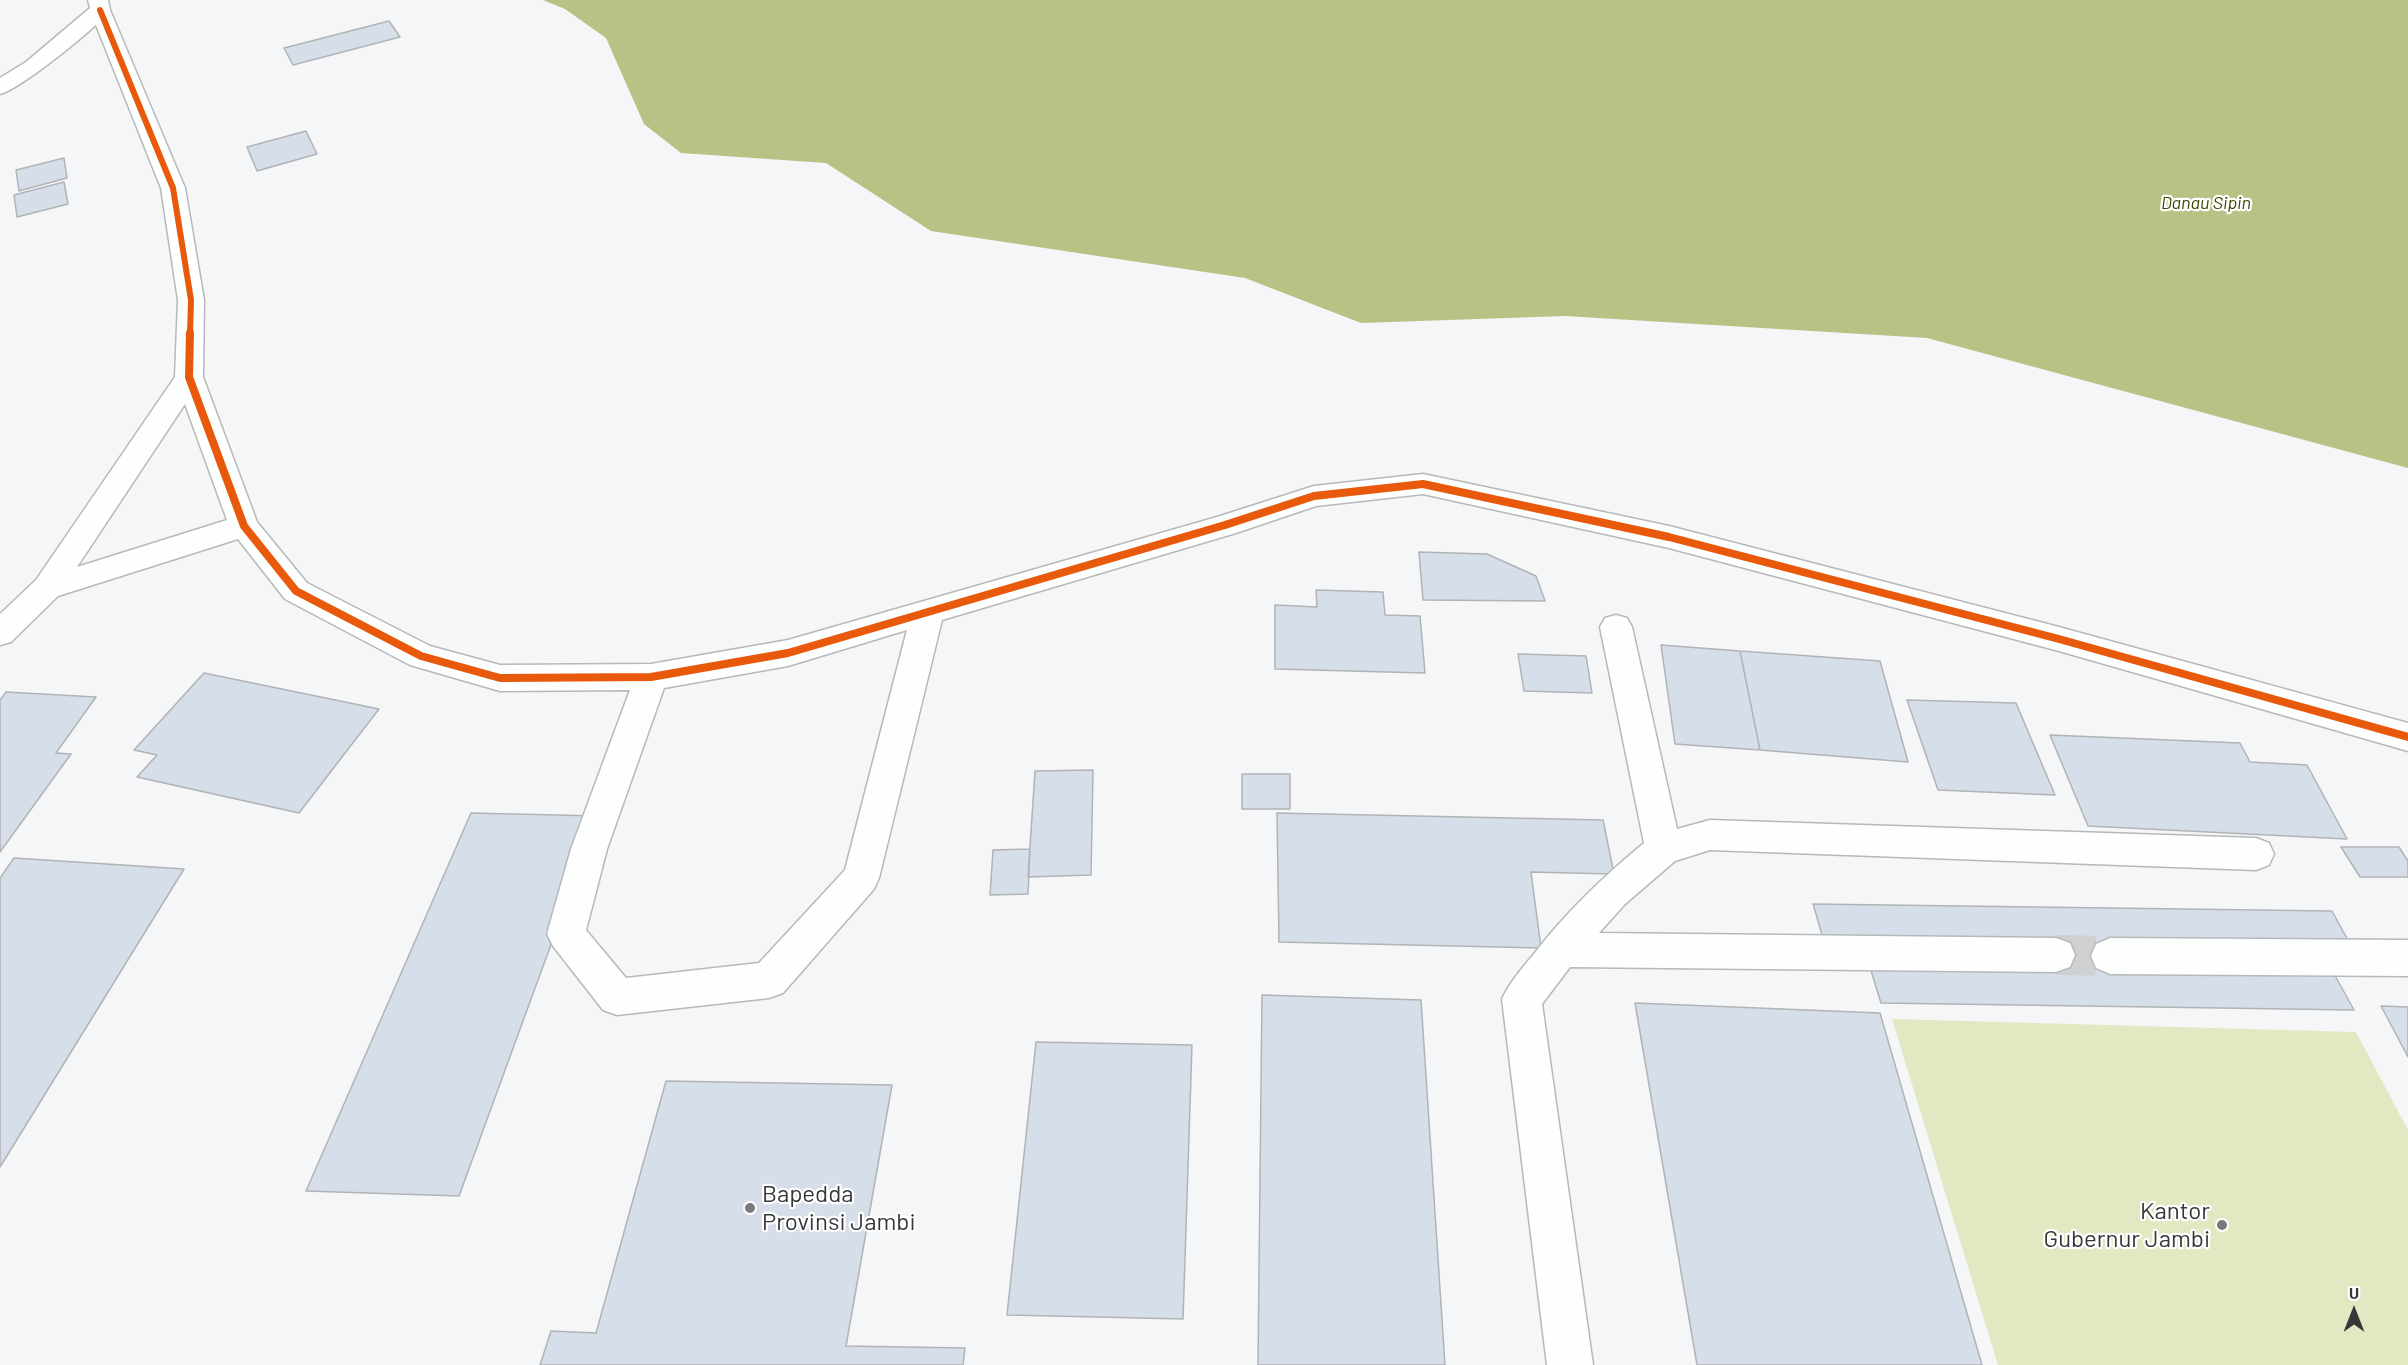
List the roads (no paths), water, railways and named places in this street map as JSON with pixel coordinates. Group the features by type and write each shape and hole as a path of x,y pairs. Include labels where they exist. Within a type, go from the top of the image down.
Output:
{"street":[{"path":"0,88 33,66 99,5 172,188 191,300 189,377 244,526 296,591 421,656 500,678 651,677 789,653 1314,496 1423,483 1669,537 2059,639 2408,738"},
{"path":"0,633 47,588 189,377"},
{"path":"47,588 244,526"},
{"path":"651,677 589,849 566,934 617,997 769,980 861,878 928,612"},
{"path":"1616,627 1663,849"},
{"path":"1570,1365 1522,999 1560,950 1612,892 1663,849 1710,835 2256,854"},
{"path":"1560,950 2056,955"},
{"path":"2110,956 2408,958"}],"water":[{"name":"Danau Sipin","path":"543,0 2408,0 2408,468 1927,338 1565,316 1361,323 1245,278 931,231 826,163 681,153 644,124 606,38 565,9"}],"tunnel":[{"path":"2056,955 2110,956"}],"place":[{"name":"Bapedda Provinsi Jambi","path":"750,1208"},
{"name":"Kantor Gubernur Jambi","path":"2222,1225"}]}
